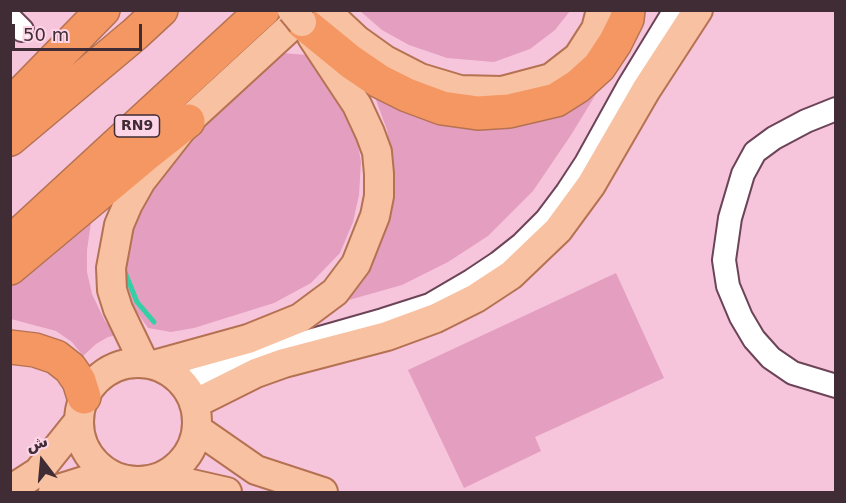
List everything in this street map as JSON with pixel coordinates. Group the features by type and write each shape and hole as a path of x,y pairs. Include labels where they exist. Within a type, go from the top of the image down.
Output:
{"highway":[{"path":"10,105 103,10"},
{"path":"10,139 161,10"},
{"name":"RN9","path":"10,243 263,10"},
{"path":"307,13 351,62 379,81 407,96 442,108 478,113 509,111 553,89 578,86 598,67 615,43 627,19 628,10"},
{"path":"10,268 188,121"},
{"path":"10,347 35,350 56,357 70,368 79,381 81,409"}],"main road":[{"path":"553,89 596,29 601,10"},
{"path":"192,406 256,373 284,363 387,336 436,318 476,298 511,275 558,230 591,185 646,90 698,10"},
{"path":"10,490 38,472 81,409 94,382 109,370 126,364 149,364 248,339 300,318 335,292 356,264 375,216 379,196 377,152 357,105 307,13 188,121 141,181 119,225 111,268 112,290 118,309 149,364 170,372 192,406 256,470 323,492"},
{"path":"53,492 90,479 141,481 161,477 178,466 191,449 192,406"},
{"path":"81,409 81,441 90,458 104,471 121,479"},
{"path":"161,477 227,492"}],"street":[{"path":"192,406 220,369 429,305 471,281 522,244 546,220 586,163 628,87 675,10"},
{"path":"836,109 806,121 774,138 755,152 743,174 730,218 724,260 728,286 741,317 754,339 771,358 793,373 836,386"}],"shaded area":[{"path":"360,11 570,11 555,30 530,49 494,62 447,58 409,45 382,30"},
{"path":"632,11 647,11 571,135 533,191 488,236 448,262 402,285 317,309 393,194 392,162 387,130 376,100 360,73 493,114"},
{"path":"283,53 307,55 335,90 356,133 361,162 359,195 353,222 340,253 311,283 274,303 194,328 171,332 148,328 127,298 116,256 120,232 174,156"},
{"path":"98,201 91,223 87,272 92,294 105,321 118,335 108,337 96,344 83,356 72,342 56,331 11,319 10,263"},
{"path":"616,273 664,378 535,437 541,451 464,488 408,370"}],"waterway":[{"path":"124,270 137,302 154,322"}]}
